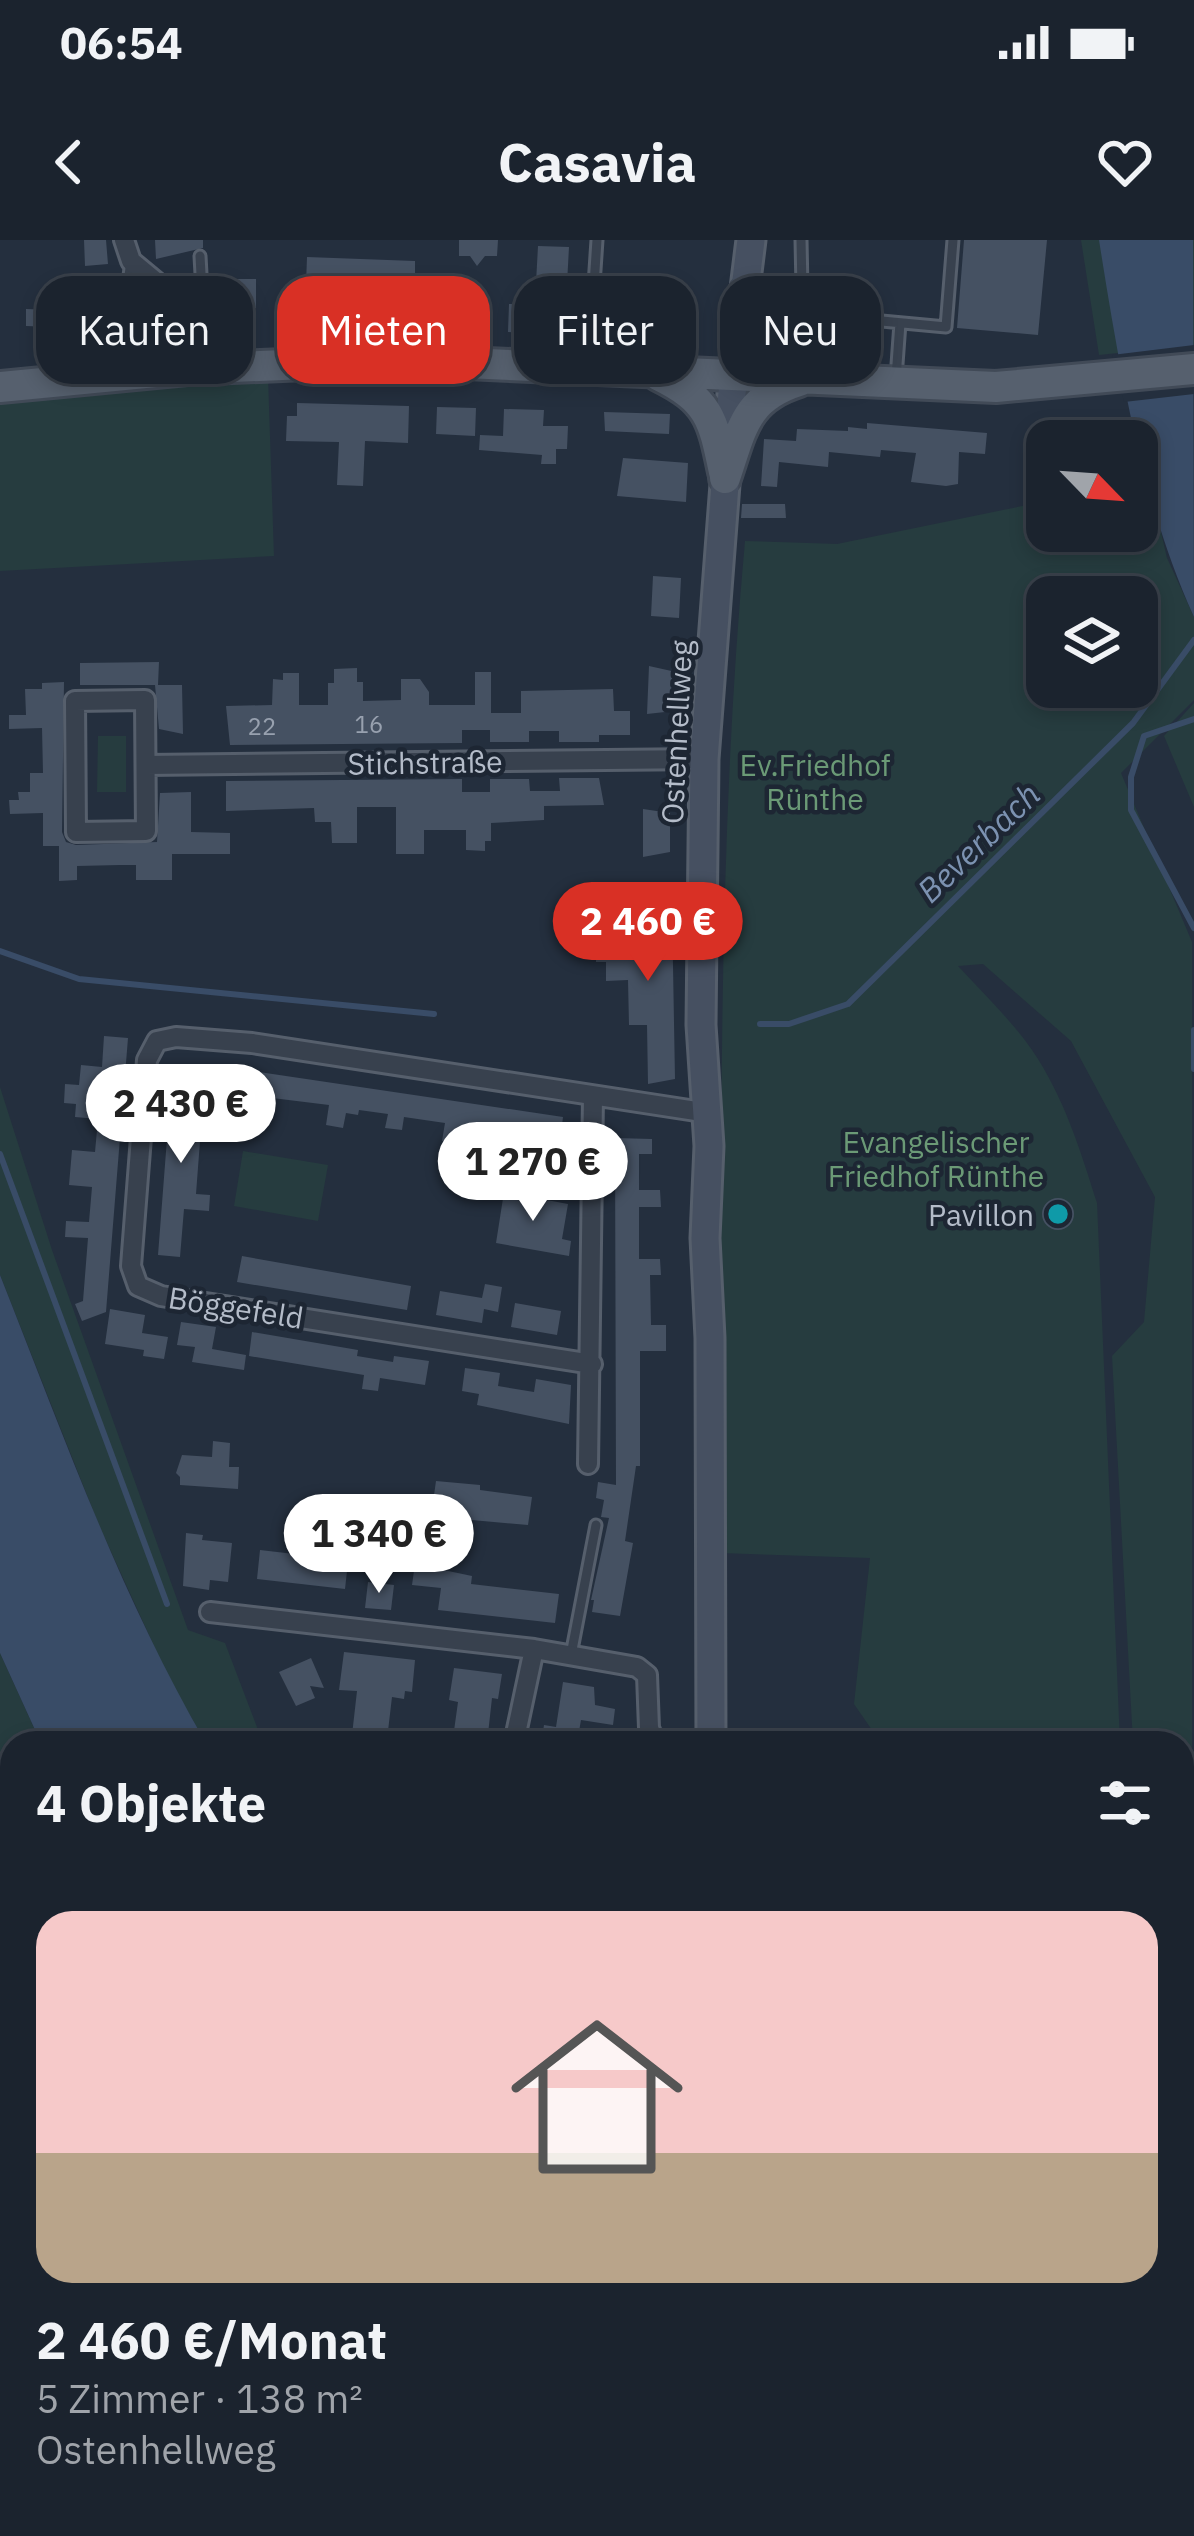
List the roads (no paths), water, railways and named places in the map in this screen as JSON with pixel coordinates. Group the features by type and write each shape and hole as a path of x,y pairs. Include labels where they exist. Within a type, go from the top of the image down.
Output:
{"main road":[{"name":"Ostenhellweg","path":"747,276 751,240"},
{"path":"253,366 400,360 514,364"},
{"path":"881,383 996,387 1194,369"},
{"path":"0,387 36,383"},
{"path":"675,384 709,412 725,478"},
{"name":"Ostenhellweg","path":"712,1731 705,1238 709,1113 701,1025 704,759 733,384"},
{"path":"725,478 755,403 789,384"}],"street":[{"path":"124,240 131,261 149,276"},
{"path":"145,700 146,765 146,831 76,832 75,701 145,700"},
{"name":"Stichstraße","path":"146,765 704,759"},
{"name":"Böggefeld","path":"592,1364 160,1295 138,1286 131,1266 147,1060 157,1041 176,1037 252,1043 709,1113"},
{"path":"589,1464 593,1096"},
{"path":"210,1612 534,1649 637,1666 647,1675 650,1731"},
{"path":"517,1731 534,1649"}],"lane":[{"path":"595,276 597,240"},
{"path":"801,240 802,288 828,316 946,327 953,240"},
{"path":"200,256 201,276"},
{"path":"129,276 131,261"},
{"path":"895,384 900,323"},
{"path":"571,1655 596,1526"}],"water":[{"path":"1099,240 1193,240 1194,617 1158,519 1158,420 1132,420"},
{"path":"0,1275 120,1572 199,1731 36,1731 0,1653"}],"waterway":[{"name":"Beverbach","path":"760,1024 789,1024 848,1004 1133,723 1194,640"},
{"path":"1194,719 1144,736 1131,777 1131,810 1194,928"},
{"name":"Beverbach","path":"0,951 79,979 434,1014"},
{"path":"1194,1030 1194,1069"},
{"path":"0,1154 167,1604"}],"place":[{"name":"Pavillon","path":"1058,1214"}],"park label":[{"name":"Ev.Friedhof Rünthe","path":"815,781"},
{"name":"Evangelischer Friedhof Rünthe","path":"936,1158"}]}
